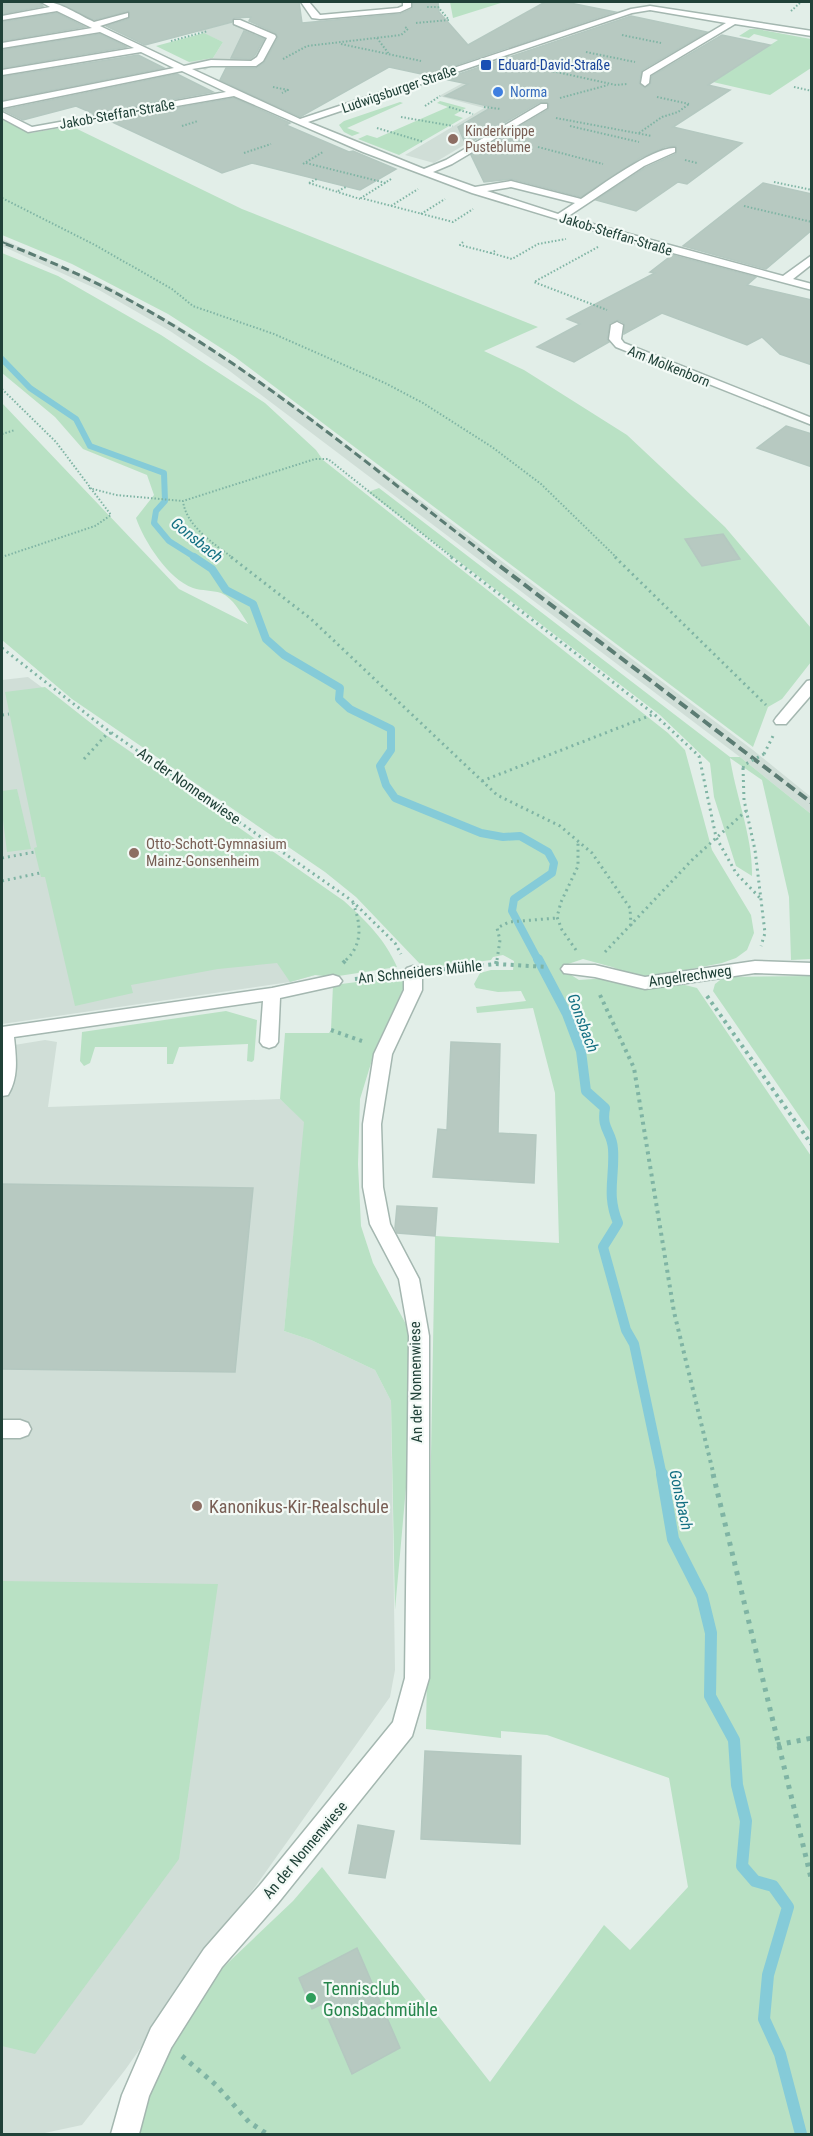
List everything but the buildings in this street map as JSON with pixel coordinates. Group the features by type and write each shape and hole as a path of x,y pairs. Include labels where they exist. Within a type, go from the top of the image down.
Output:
{"street":[{"name":"Jakob-Steffan-Straße","path":"45,2 300,122 424,172 474,190 696,258 812,287"},
{"path":"305,2 315,16 320,17 406,5"},
{"path":"629,2 650,8"},
{"path":"2,18 60,8"},
{"name":"Ludwigsburger Straße","path":"300,122 631,11 650,8 812,34"},
{"path":"2,46 98,27 125,15"},
{"path":"645,83 646,74 735,21"},
{"path":"185,69 211,63 253,64 260,59 272,37 237,22"},
{"path":"2,73 143,49"},
{"name":"Jakob-Steffan-Straße","path":"2,105 185,69"},
{"name":"Jakob-Steffan-Straße","path":"2,115 31,130 236,93"},
{"path":"424,172 449,162 544,106"},
{"path":"560,217 651,158 672,150"},
{"path":"474,190 512,183 583,202"},
{"path":"785,280 812,258"},
{"name":"Am Molkenborn","path":"617,325 615,339 620,345 812,422"},
{"path":"778,726 812,684"},
{"name":"Angelrechweg","path":"570,969 596,966 645,983 755,967 812,969"},
{"name":"An der Nonnenwiese","path":"125,2134 136,2095 161,2038 213,1958 269,1894 403,1728 417,1678 418,1336 409,1279 380,1224 373,1187 372,1124 383,1054 413,990 413,972"},
{"path":"2,1090 8,1065 3,1033 272,994 325,982"},
{"path":"269,1042 272,994"}],"path":[{"path":"276,63 307,46 401,35 408,29 403,25 449,20 438,7 406,5"},
{"path":"143,49 208,31"},
{"path":"615,33 688,49"},
{"path":"376,38 389,54"},
{"path":"335,43 460,69"},
{"path":"586,52 657,67"},
{"path":"493,58 613,84"},
{"path":"544,106 549,101 604,85 645,83"},
{"path":"794,87 812,91"},
{"path":"551,117 639,133 662,117 678,112 689,104 654,96"},
{"path":"449,107 473,114"},
{"path":"401,117 453,126"},
{"path":"570,126 672,150"},
{"path":"377,128 424,142"},
{"path":"243,153 271,144"},
{"path":"538,147 630,171"},
{"path":"306,163 386,183"},
{"path":"360,199 397,176"},
{"path":"317,180 309,183 360,199 452,222 478,205"},
{"path":"774,182 812,190"},
{"path":"391,206 424,186"},
{"path":"338,191 346,187"},
{"path":"421,214 451,195"},
{"path":"2,198 95,245 172,289 193,306 226,320 274,334 385,383 423,403 492,447 541,484 778,726 764,754 744,765 743,768 746,811 755,850 765,933 755,967"},
{"path":"744,206 812,222"},
{"path":"463,243 460,245 512,259 538,244 568,239"},
{"path":"604,244 534,282 622,315 617,325"},
{"path":"490,253 495,251"},
{"path":"2,389 56,442 88,488 111,515 95,526 2,556"},
{"path":"2,434 15,430"},
{"path":"88,488 116,495 183,501 315,459 328,459 654,714 699,756 716,837 736,873 761,899"},
{"path":"183,501 184,510 204,536 311,618 497,795 560,826 578,842 608,872 621,892 630,908 632,926"},
{"name":"An der Nonnenwiese","path":"2,648 112,733 351,900 394,943 413,972"},
{"path":"2,715 9,714"},
{"path":"482,781 654,714"},
{"path":"84,759 106,735 112,733"},
{"path":"596,966 693,859 746,811"},
{"path":"578,842 581,853 578,869 558,910 557,918 576,950 596,966 600,999 633,1068 674,1312 812,1882"},
{"path":"2,858 35,852"},
{"path":"2,881 40,873"},
{"path":"325,982 353,954 359,940 362,929 351,900"},
{"path":"496,964 500,940 497,928 509,922 557,918"},
{"name":"An Schneiders Mühle","path":"325,982 496,964 570,969"},
{"path":"693,976 812,1145"},
{"path":"331,1030 376,1047 383,1054"},
{"path":"777,1745 812,1738"},
{"path":"161,2038 216,2085 249,2122 267,2134"}],"shaded area":[{"path":"239,21 255,26 277,24 293,44 258,67 210,67 205,70 189,62 213,58 223,42 198,31"},
{"path":"496,65 514,115 434,163 405,155 484,108 439,96"},
{"path":"2,239 110,287 180,327 274,390 753,750 811,797 811,814 740,757 227,369 170,331 99,290 2,246"},
{"name":"Otto-Schott-Gymnasium Mainz-Gonsenheim","path":"28,677 106,735 193,794 315,975 290,982 2,1024 2,680"},
{"name":"Kanonikus-Kir-Realschule","path":"45,1040 57,1042 48,1107 280,1099 305,1122 284,1331 311,1340 375,1370 391,1401 395,1670 390,1697 125,2070 82,2125 40,2134 2,2134 2,1047"}],"green space":[{"path":"450,2 504,2 453,18"},
{"path":"750,29 811,39 811,68 770,95 713,82 778,40 754,34 749,38 739,36"},
{"path":"204,33 223,42 213,58 189,62 156,46"},
{"path":"440,101 466,108 454,115 463,118 399,155 358,139 367,135 377,138 448,107 437,103"},
{"path":"400,102 403,103 347,128 360,133 352,136 344,132 339,125 344,121"},
{"path":"2,118 31,133 71,126 242,209 538,327 484,351 524,370 627,435 725,527 811,628 811,662 782,699 768,707 753,747 235,357 168,314 72,264 2,235"},
{"path":"2,253 58,276 161,335 265,403 316,450 323,460 668,733 685,750 712,850 751,915 754,933 747,950 736,958 722,963 650,977 639,977 583,959 568,964 568,973 579,980 608,978 635,988 681,984 697,988 811,1156 811,2134 135,2134 150,2090 185,2019 212,1978 293,1901 322,1867 490,2082 604,1925 630,1950 688,1887 669,1778 547,1735 501,1731 501,1738 426,1729 435,1236 559,1243 555,1093 533,1008 477,1013 476,1007 526,1001 521,991 498,992 476,988 474,984 480,973 491,970 513,970 514,961 503,955 493,957 491,960 468,963 464,966 421,965 356,897 325,872 72,699 2,640 2,403 179,589 248,624 229,598 221,593 196,589 184,583 166,568 151,548 136,518 154,495 147,475 83,449 55,417 2,373"},
{"path":"379,488 730,757 740,757 811,814 811,959 791,960 789,897 762,780 730,758 750,847 752,876 736,866 714,797 710,763 660,715 368,492"},
{"name":"Otto-Schott-Gymnasium Mainz-Gonsenheim","path":"45,687 106,735 344,901 381,939 397,967 332,977 315,975 290,982 277,963 218,969 131,985 133,993 75,1006 45,877 41,877 34,848 37,847 5,692"},
{"path":"17,789 31,849 7,852 2,791"},
{"path":"811,976 811,1133 713,991 715,984 724,977"},
{"path":"397,977 403,980 405,985 376,1047 360,1099 358,1164 361,1226 373,1263 408,1328 410,1443 395,1610 391,1401 375,1370 311,1340 284,1331 304,1122 280,1099 285,1033 329,1033 333,985"},
{"path":"226,1011 257,1020 252,1062 247,1061 248,1044 179,1047 173,1064 167,1064 167,1047 95,1047 90,1063 84,1066 80,1061 82,1032"},
{"path":"2,1581 218,1584 179,1859 35,2054 2,2046"}],"waterway":[{"name":"Gonsbach","path":"2,359 30,388 76,419 90,446 164,473 165,501 156,511 154,523 169,541 196,558"},
{"name":"Gonsbach","path":"194,557 212,569 226,590 253,604 266,639 284,655 340,688 339,699 350,709 391,729 391,750 380,766 386,785 395,798 481,833 503,837 520,836 548,852 554,863 552,873 514,899 512,911 538,960"},
{"name":"Gonsbach","path":"538,959 567,1014 581,1051 586,1091 605,1108 604,1121 613,1149 612,1203 618,1223 603,1247 626,1330 634,1344 662,1476"},
{"name":"Gonsbach","path":"662,1474 673,1539 702,1596 711,1633 710,1696 734,1740 737,1785 746,1821 742,1866 755,1881 773,1886 788,1907 768,1975 764,2019 780,2054 801,2134"}],"railway":[{"path":"2,242 10,245"},
{"path":"6,244 61,266 114,292 213,351 308,417 490,558"},
{"path":"488,557 812,803"}],"place":[{"name":"Eduard-David-Straße","path":"486,65"},
{"name":"Norma","path":"498,92"},
{"name":"Kinderkrippe Pusteblume","path":"453,139"},
{"name":"Otto-Schott-Gymnasium Mainz-Gonsenheim","path":"134,853"},
{"name":"Kanonikus-Kir-Realschule","path":"197,1506"},
{"name":"Tennisclub Gonsbachmühle","path":"311,1998"}]}
